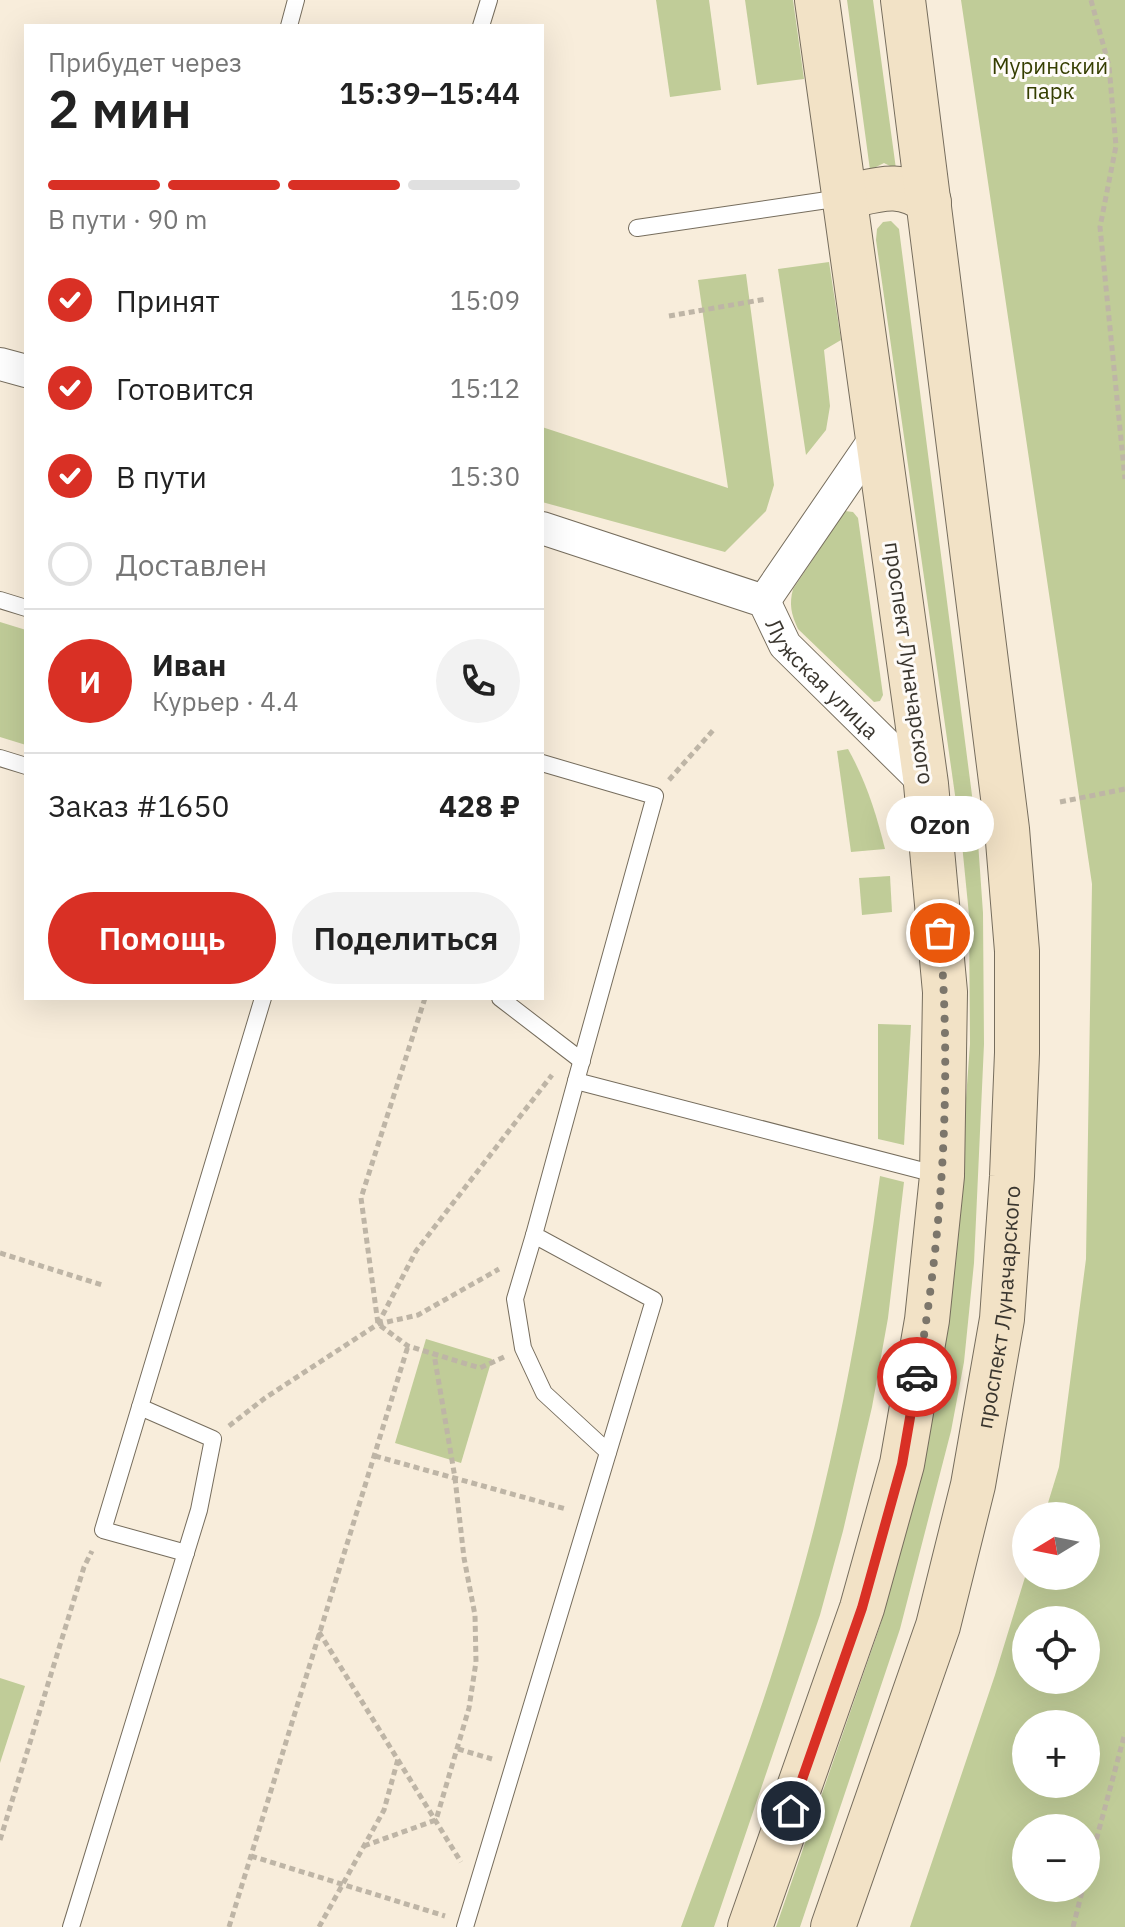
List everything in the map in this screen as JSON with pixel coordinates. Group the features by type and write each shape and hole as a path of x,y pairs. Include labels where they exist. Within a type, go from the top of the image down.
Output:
{"main road":[{"name":"проспект Луначарского","path":"750,1927 862,1608 902,1464 927,1320 942,1176 945,992 926,784 817,0"},
{"name":"проспект Луначарского","path":"833,1927 938,1626 973,1485 1002,1319 1017,1053 1017,951 1007,829 903,0"},
{"path":"845,197 892,187 914,191 929,202"}],"street":[{"path":"0,364 24,370"},
{"name":"Лужская улица","path":"764,601 879,433"},
{"name":"Лужская улица","path":"544,529 764,601 785,645 926,784"}],"lane":[{"path":"290,24 296,0"},
{"path":"482,24 489,0"},
{"path":"637,228 845,197"},
{"path":"0,600 24,607"},
{"path":"0,758 24,765"},
{"path":"544,764 655,796 515,1299 523,1348 544,1393 608,1452"},
{"path":"186,1553 103,1530 262,1000"},
{"path":"503,1000 582,1061"},
{"path":"576,1081 942,1176"},
{"path":"466,1924 654,1300 534,1235"},
{"path":"71,1927 199,1510 213,1439 140,1407"}],"path":[{"path":"1091,0 1109,66 1116,146 1100,227 1125,479"},
{"path":"669,316 766,299"},
{"path":"655,796 715,728"},
{"path":"1060,802 1125,789"},
{"path":"424,1000 361,1198 378,1324 408,1346 480,1368 523,1348"},
{"path":"378,1324 416,1251 453,1200 549,1077 582,1061"},
{"path":"213,1439 265,1398 378,1324 418,1315 529,1252"},
{"path":"0,1253 102,1285"},
{"path":"229,1927 408,1346"},
{"path":"434,1354 475,1615 476,1662 469,1708 436,1820"},
{"path":"375,1456 589,1516"},
{"path":"0,1840 84,1567 103,1530"},
{"path":"318,1632 477,1886"},
{"path":"1100,1826 1125,1733"},
{"path":"458,1749 514,1766"},
{"path":"319,1927 384,1810 398,1759"},
{"path":"364,1846 436,1820"},
{"path":"251,1856 466,1924"},
{"path":"1073,1927 1079,1902"}],"green space":[{"path":"656,0 709,0 721,90 670,97"},
{"path":"745,0 793,0 804,79 757,85"},
{"path":"847,0 873,0 896,169 884,163 870,170"},
{"name":"Муринский парк","path":"961,0 1125,0 1125,1927 910,1927 1012,1620 1012,1694 1100,1694 1100,1606 1016,1606 1021,1590 1100,1590 1100,1502 1048,1502 1059,1467 1086,1259 1092,884"},
{"path":"891,221 899,229 978,842 983,913 984,1044 974,1263 964,1362 951,1431 900,1629 800,1927 776,1927 881,1623 943,1361 954,1261 970,1044 969,915 962,844 876,240 877,229 883,222"},
{"path":"829,262 841,340 824,350 830,406 826,430 806,455 778,269"},
{"path":"746,274 774,485 766,511 725,552 544,503 544,428 728,488 698,280"},
{"path":"845,511 853,512 858,518 883,695 880,701 874,702 798,629 791,609 793,589"},
{"path":"0,622 24,629 24,744 0,737"},
{"path":"848,749 870,798 885,849 851,852 837,751"},
{"path":"890,876 892,912 862,915 859,878"},
{"path":"878,1024 911,1025 904,1145 878,1139"},
{"path":"880,1176 904,1182 888,1318 872,1407 843,1531 820,1615 714,1927 681,1927 768,1686 808,1552 845,1392"},
{"path":"426,1339 492,1359 461,1463 395,1443"},
{"path":"0,1678 25,1686 0,1763"}],"way so far":[{"path":"917,1377 927,1320 942,1176 945,992 940,933"}],"place":[{"name":"Ozon","path":"940,933"}],"route":[{"path":"791,1811 862,1608 902,1464 917,1377"}]}
